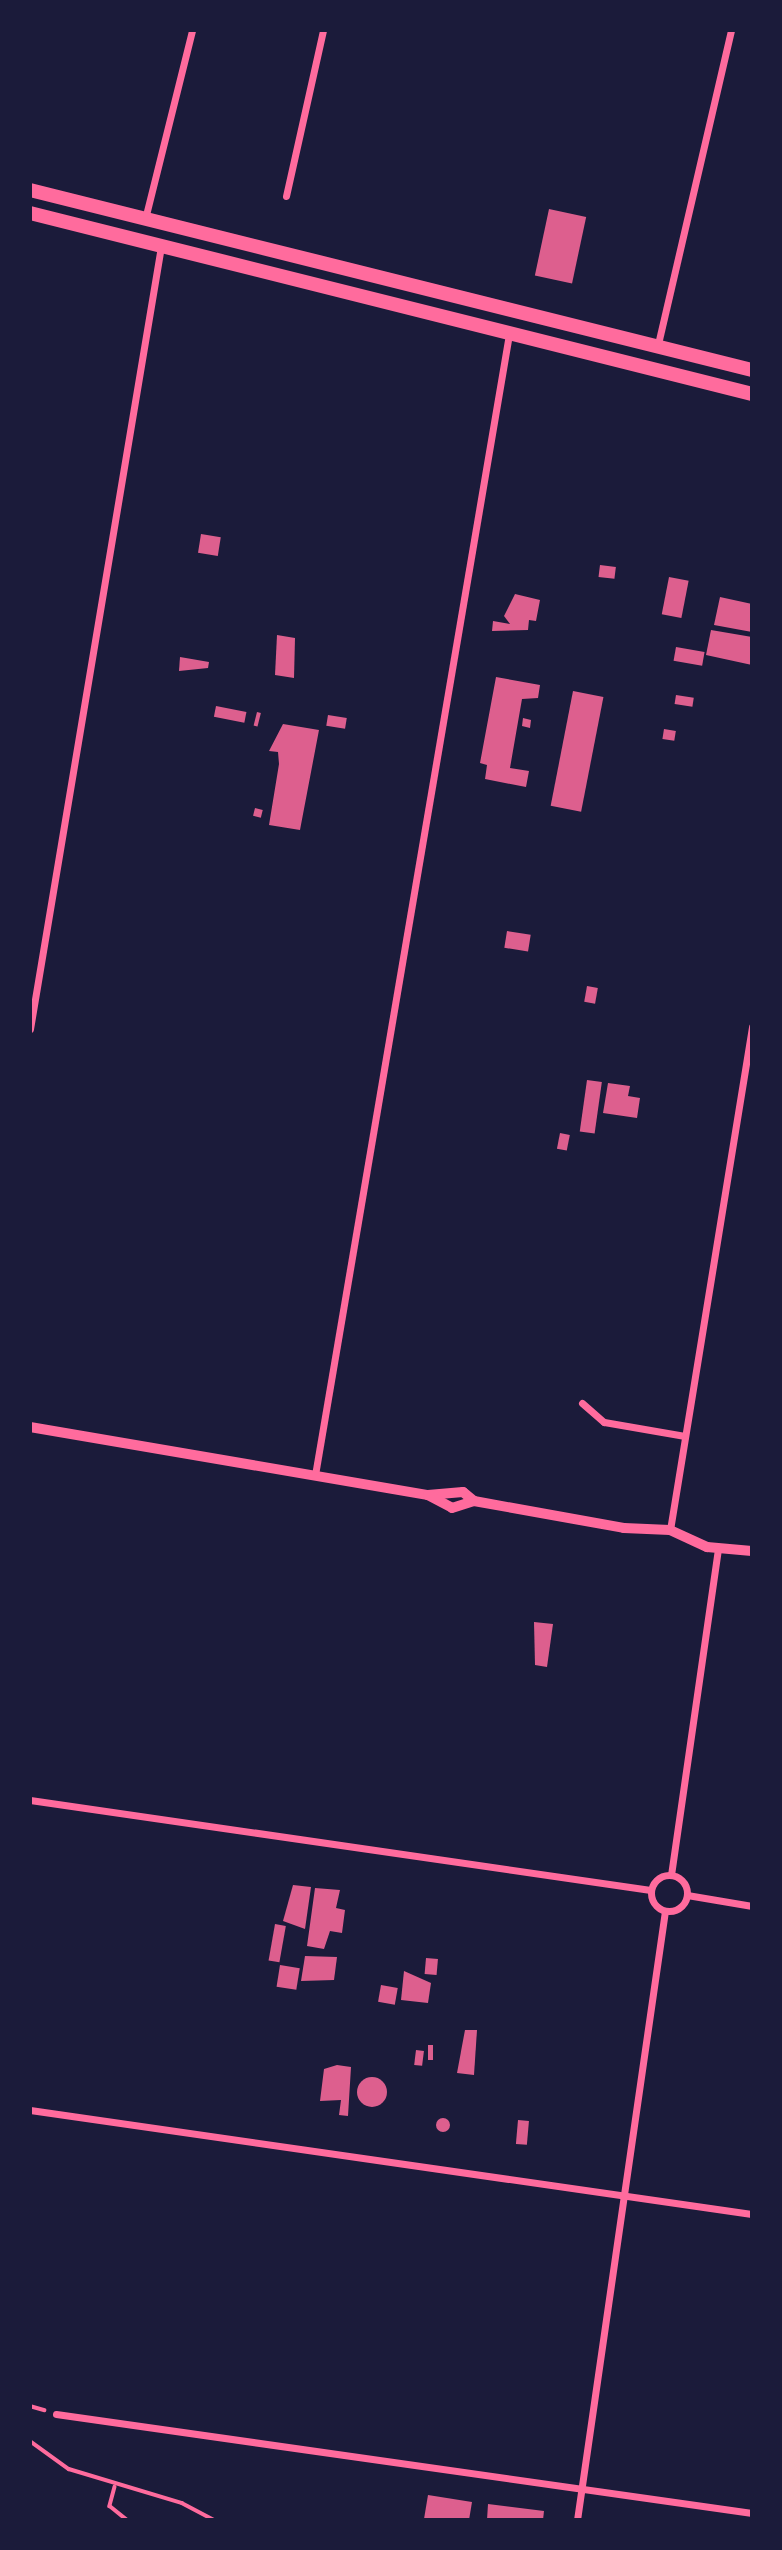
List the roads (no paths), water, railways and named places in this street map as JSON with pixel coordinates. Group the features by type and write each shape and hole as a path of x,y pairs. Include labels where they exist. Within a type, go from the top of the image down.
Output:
{"main road":[{"path":"30,190 658,344 752,370"},
{"path":"30,213 752,394"}],"street":[{"path":"145,220 192,30"},
{"path":"286,196 323,30"},
{"path":"658,344 731,30"},
{"path":"30,1029 161,244"},
{"path":"315,1475 509,334"},
{"path":"670,1530 752,1027"},
{"path":"582,1403 604,1422 685,1436"},
{"path":"30,1427 428,1494 463,1492 474,1501"},
{"path":"428,1494 452,1508 474,1501 624,1528 670,1530 718,1550 752,1551"},
{"path":"30,1800 651,1890 671,1875 718,1550"},
{"path":"651,1890 655,1906 665,1911 682,1906 687,1895 681,1879 671,1875"},
{"path":"687,1895 752,1906"},
{"path":"577,2520 665,1911"},
{"path":"30,2110 752,2214"},
{"path":"56,2414 752,2513"}]}
